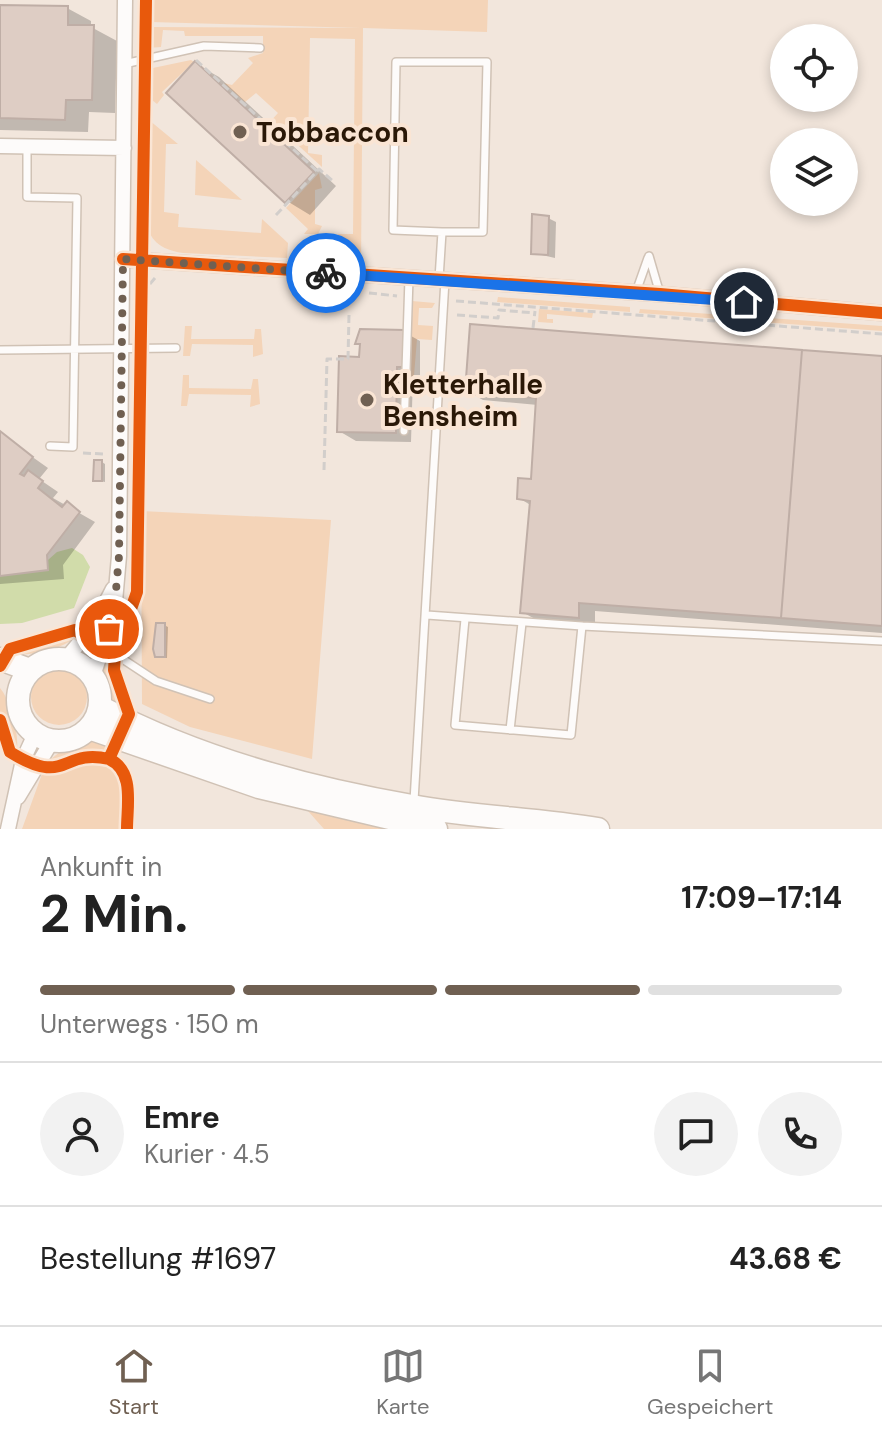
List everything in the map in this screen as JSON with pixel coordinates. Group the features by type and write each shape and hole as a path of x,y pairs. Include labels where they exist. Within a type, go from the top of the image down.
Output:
{"street":[{"path":"93,676 114,613 117,582 122,455 125,0"},
{"path":"0,146 124,148"},
{"path":"123,259 660,294 882,313"},
{"path":"66,659 95,624 117,582"},
{"path":"0,659 30,670"},
{"path":"66,659 86,668 93,676 101,696 100,707 89,728 74,739 44,737 21,716 9,686 45,661 66,659"},
{"path":"100,707 180,742 262,770 338,791 414,807 598,829"},
{"path":"89,728 259,787 327,806 436,829"},
{"path":"8,829 18,797 23,760 44,737"}],"lane":[{"path":"124,64 204,46 260,48"},
{"path":"396,62 487,62 483,232 442,232 393,230 396,62"},
{"path":"27,147 27,197 77,198 73,447 50,446"},
{"path":"414,807 444,300 442,232"},
{"path":"635,293 649,256 660,294"},
{"path":"404,431 409,278"},
{"path":"0,350 176,348"},
{"path":"427,615 522,623 882,641"},
{"path":"465,619 455,725 571,735 582,626"},
{"path":"510,730 522,623"},
{"path":"115,654 156,681 210,699"}],"path":[{"path":"131,614 137,592 146,0"},
{"path":"185,50 317,171 319,169 334,182"},
{"path":"276,215 317,171"},
{"path":"142,293 146,285 162,274"},
{"path":"357,292 408,297"},
{"path":"444,300 535,310 882,334"},
{"path":"443,314 498,318 499,310 535,310"},
{"path":"533,328 535,310"},
{"path":"324,470 327,359 348,359 349,315"},
{"path":"73,447 80,453 122,455"}],"shaded area":[{"path":"152,0 488,0 487,32 363,28 361,264 339,263 338,234 353,234 355,39 310,38 308,153 322,155 322,167 290,138 286,140 268,124 278,113 256,93 245,102 224,83 232,85 253,63 248,58 263,53 263,36 185,36 184,31 163,30 161,47 148,48 148,27 361,28 151,22"},
{"path":"191,60 194,62 162,92 164,95 157,104 147,96 148,69"},
{"path":"149,120 178,144 166,144 164,212 179,214 178,227 261,233 262,219 288,243 287,258 183,253 169,250 156,242 150,234 147,213"},
{"path":"196,160 242,200 195,195"},
{"path":"319,173 322,188 315,190 315,224 322,226 318,234 304,234 308,229 286,208"},
{"path":"498,297 630,307 630,312 497,302"},
{"path":"412,301 435,303 432,308 419,308 418,325 433,326 432,340 417,339 413,388 428,390 425,395 411,393"},
{"path":"539,309 593,313 592,318 547,314 547,319 553,319 553,323 538,322"},
{"path":"640,309 882,326 882,331 639,313"},
{"path":"185,326 192,326 191,339 254,339 255,329 261,329 263,354 253,357 253,345 192,344 190,356 183,356"},
{"path":"183,375 189,375 189,388 251,389 253,379 258,379 260,404 250,407 251,395 189,394 187,406 181,406"},
{"path":"141,511 331,520 312,759 190,727 142,704"},
{"path":"72,548 83,555 90,567 74,608 22,623 0,624 0,576 48,570 48,560 57,552"},
{"path":"74,633 78,635 56,648 10,654 14,650"},
{"path":"106,653 123,709 112,698 105,684 103,668"},
{"path":"59,669 79,677 87,697 79,717 59,725 39,717 31,697 39,677"},
{"path":"0,688 9,703 15,724 17,745 14,762 0,743"},
{"path":"88,739 111,740 106,750 76,753 47,762 65,748"},
{"path":"86,763 108,767 121,777 122,829 22,829 42,774 56,775"},
{"path":"308,811 404,829 324,829"}],"building":[{"path":"0,5 68,6 68,25 94,25 92,100 66,100 65,120 0,118"},
{"name":"Tobbaccon","path":"195,61 314,172 285,203 166,93"},
{"path":"532,214 549,216 548,255 531,254"},
{"path":"323,291 335,292 335,299 323,298"},
{"path":"470,324 802,350 781,618 579,603 579,618 520,613 530,501 517,499 518,478 531,479 536,398 465,392"},
{"name":"Kletterhalle Bensheim","path":"360,329 404,330 404,367 397,367 396,433 337,432 339,356 359,357 360,344 355,344"},
{"path":"802,350 882,356 882,626 781,618"},
{"path":"0,431 33,457 20,474 24,476 28,470 43,481 38,488 62,507 67,501 80,512 47,555 48,570 0,576"},
{"path":"94,460 102,460 102,481 93,481"},
{"path":"156,623 165,623 165,657 155,657"}],"cycle path":[{"path":"127,829 126,780 117,764 109,759 129,714 114,670 115,654 137,592 146,0"},
{"path":"123,259 660,294 882,313"},
{"path":"0,666 10,649 75,630 115,654"},
{"path":"0,720 10,752 29,762 54,767 81,758 109,759"}],"way so far":[{"path":"109,629 114,613 119,556 123,259 326,273"}],"place":[{"name":"Tobbaccon","path":"240,132"},
{"name":"Kletterhalle Bensheim","path":"367,400"}],"route":[{"path":"326,273 744,302"}]}
